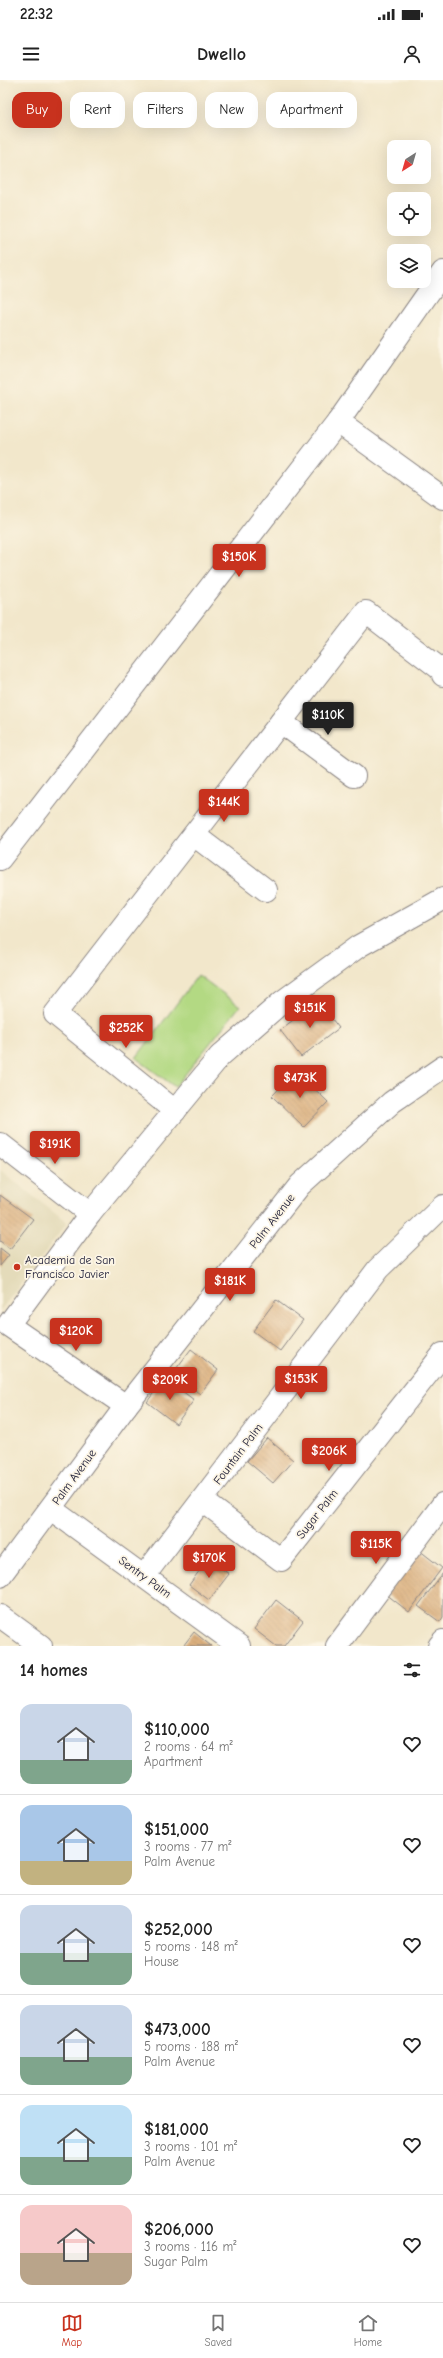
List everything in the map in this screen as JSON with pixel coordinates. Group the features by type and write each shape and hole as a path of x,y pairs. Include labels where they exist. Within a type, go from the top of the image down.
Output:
{"street":[{"path":"0,859 338,422 443,272"},
{"path":"338,422 443,498"},
{"path":"175,1111 55,1014 366,612 443,671 443,675"},
{"path":"281,722 354,776"},
{"path":"194,835 266,890"},
{"path":"126,1406 8,1325 90,1214 220,1056 282,1002 359,946 443,899"},
{"name":"Palm Avenue","path":"0,1576 126,1406 300,1185 392,1102 443,1067"},
{"path":"0,1144 90,1214"},
{"name":"Fountain Palm","path":"144,1576 203,1501 378,1269 443,1206"},
{"name":"Sugar Palm","path":"203,1501 281,1560 443,1354"},
{"path":"337,1646 443,1504"},
{"name":"Sentry Palm","path":"51,1509 239,1646"},
{"path":"0,1616 41,1646"},
{"path":"439,1646 443,1641"}],"shaded area":[{"name":"Academia de San Francisco Javier","path":"0,1170 67,1223 0,1311"}],"green space":[{"path":"198,975 240,1006 175,1087 136,1058"}],"building":[{"path":"318,1001 339,1028 301,1057 280,1030"},
{"path":"296,1071 328,1102 304,1127 272,1096"},
{"path":"0,1195 33,1219 10,1249 0,1241"},
{"path":"0,1248 9,1255 0,1266"},
{"path":"276,1300 303,1320 280,1351 253,1331"},
{"path":"191,1349 218,1370 200,1394 173,1373"},
{"path":"165,1378 194,1400 176,1424 147,1402"},
{"path":"267,1438 293,1460 273,1483 247,1461"},
{"path":"419,1550 442,1568 409,1612 386,1594"},
{"path":"208,1559 229,1574 209,1600 189,1585"},
{"path":"443,1573 443,1617 440,1622 418,1606"},
{"path":"276,1600 303,1621 284,1646 276,1646 254,1629"},
{"path":"194,1632 211,1646 183,1646"}],"place":[{"name":"Academia de San Francisco Javier","path":"17,1267"}]}
